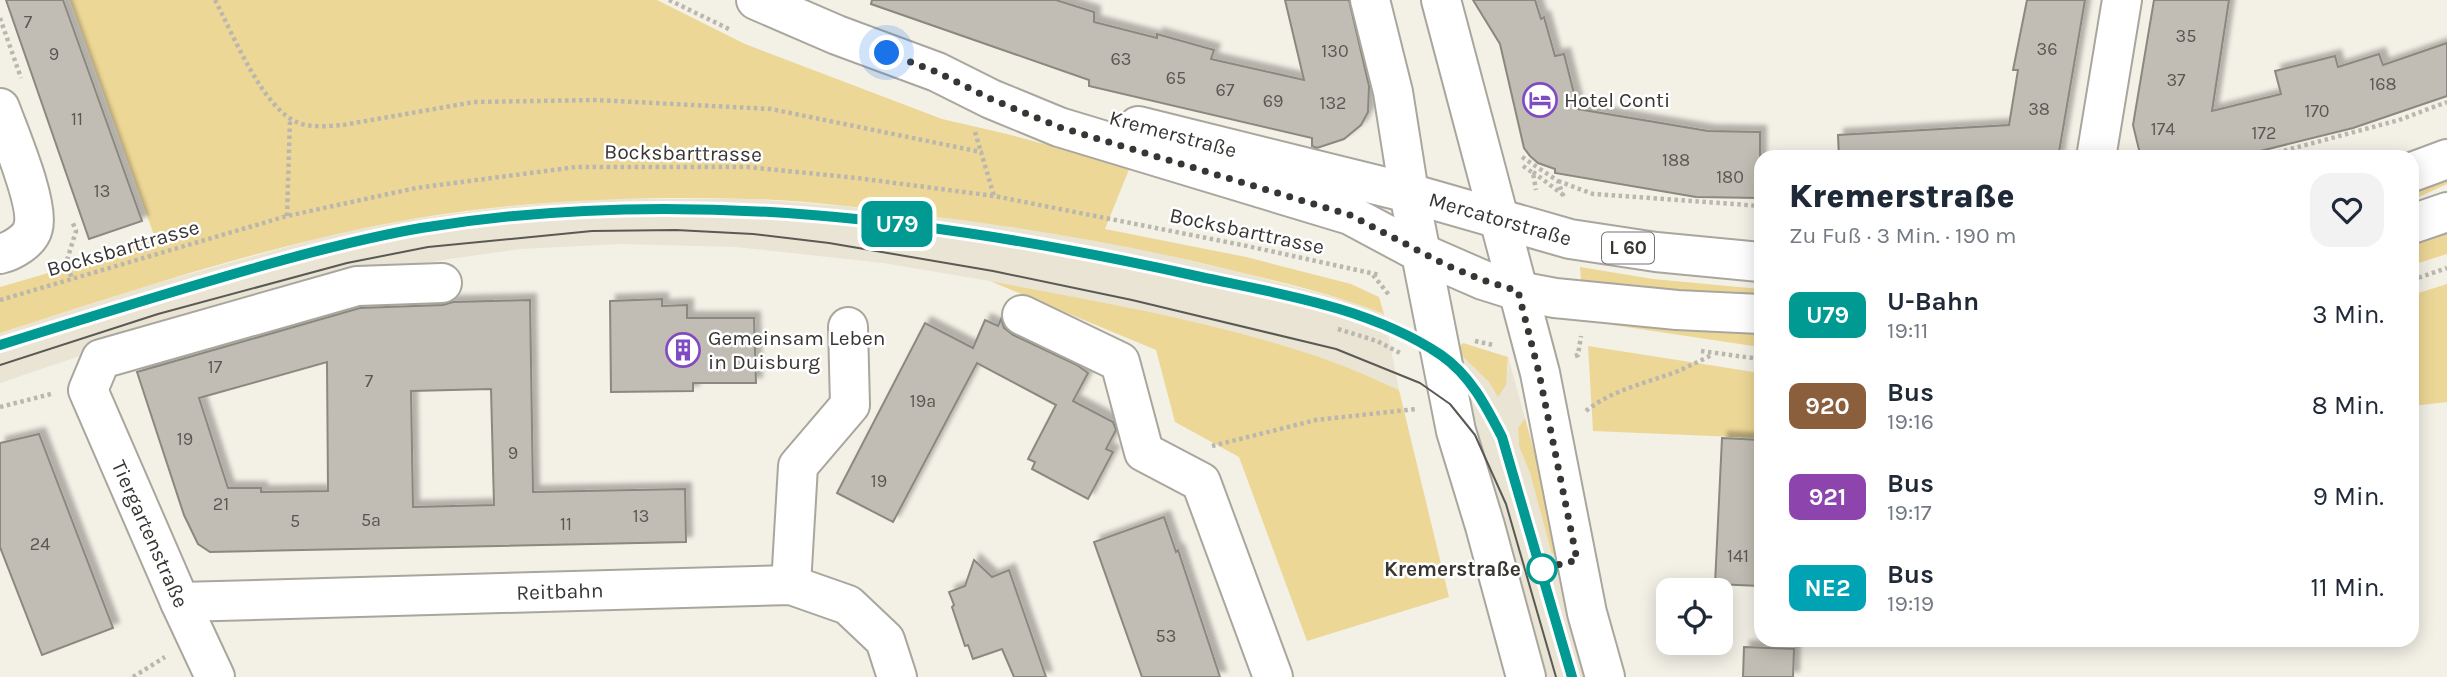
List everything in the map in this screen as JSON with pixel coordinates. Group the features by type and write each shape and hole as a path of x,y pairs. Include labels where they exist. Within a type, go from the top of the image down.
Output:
{"main road":[{"name":"Kremerstraße","path":"756,0 837,35 937,72 991,99 1059,127 1350,215 1421,253"},
{"path":"1370,0 1393,92 1409,193 1455,431 1486,526 1526,677"},
{"path":"1441,0 1539,373 1587,613 1605,677"},
{"path":"2097,150 2122,0"},
{"name":"Kremerstraße","path":"937,72 996,83 1150,129 1409,193"},
{"path":"0,108 34,206 33,229 24,241 4,253"},
{"path":"2419,169 2447,159"},
{"name":"Mercatorstraße","path":"1409,193 1570,239 1754,261"},
{"path":"2419,222 2447,212"},
{"name":"L 60","path":"1421,253 1483,280 1518,291 1555,298 1754,314"},
{"name":"Tiergartenstraße","path":"215,677 88,390 102,359 358,286 442,283"},
{"path":"1022,316 1120,362 1144,452 1201,482 1273,677"},
{"path":"791,585 798,466 850,405 848,327"},
{"name":"Reitbahn","path":"180,602 791,585 848,606 885,640 897,677"}],"path":[{"path":"215,0 264,93 281,112 300,124 343,125 474,102 582,100 771,109 981,152 994,196"},
{"path":"2287,150 2399,120 2447,102"},
{"path":"287,216 290,118"},
{"name":"Bocksbarttrasse","path":"0,300 287,216 416,188 576,167 747,167 994,196 1373,274"},
{"path":"1558,181 1593,194 1754,206"},
{"path":"2419,278 2447,268"},
{"path":"1338,329 1377,341 1414,359"},
{"path":"1583,413 1595,403 1628,387 1663,377 1713,354"},
{"path":"1215,444 1316,420 1427,408"},
{"path":"133,677 171,653"}],"shaded area":[{"path":"70,0 657,0 745,44 942,119 1130,167 1105,229 1246,257 1351,284 1379,297 1384,314 1265,278 1158,253 1054,234 948,218 812,203 667,198 500,207 365,228 259,253 0,333 0,287 93,260 155,238"},
{"path":"2447,178 2447,184 2419,197 2419,188"},
{"path":"591,199 753,199 841,206 1006,225 1141,249 1349,301 1384,314 1399,390 1330,361 1229,331 1130,308 990,281 883,263 736,247 621,244 521,249 350,277 124,341 0,383 0,333 147,286 337,233 420,218"},
{"path":"2447,233 2447,254 2419,263 2419,241"},
{"path":"1580,267 1653,279 1754,288 1754,297 1670,292 1581,280"},
{"path":"990,281 1162,315 1246,335 1330,361 1399,390 1449,597 1307,641 1239,457 1175,422 1156,350"},
{"path":"2447,284 2447,402 2419,405 2419,293"},
{"path":"1615,321 1754,331 1754,346 1613,325"},
{"path":"1463,343 1508,357 1506,385 1498,397 1489,382 1456,350"},
{"path":"1588,346 1754,372 1754,438 1593,431"},
{"path":"1456,350 1489,382 1498,396 1508,370 1508,357 1525,418 1518,428 1519,446 1530,473 1553,554 1556,553 1585,677 1544,677 1485,477"},
{"path":"1525,418 1545,491 1556,553 1552,554 1530,473 1519,446 1518,428"}],"building":[{"path":"6,0 63,0 142,221 89,239"},
{"path":"872,0 1056,0 1094,12 1094,22 1157,38 1157,34 1214,50 1211,59 1304,80 1285,0 1349,0 1369,86 1368,112 1361,125 1344,139 1317,148 1312,146 1312,138 1089,86 1089,80 871,4"},
{"path":"1473,0 1535,0 1541,19 1544,17 1555,56 1564,54 1578,109 1708,131 1760,132 1760,150 1754,150 1754,198 1696,197 1555,173 1555,169 1538,163 1524,148 1500,44"},
{"path":"2027,0 2085,0 2059,150 1839,150 1838,135 2009,125 2018,70 2013,70"},
{"path":"2154,0 2229,0 2212,111 2281,94 2275,71 2335,56 2338,67 2379,54 2383,65 2447,43 2447,96 2353,128 2264,150 2139,150 2133,125"},
{"name":"Gemeinsam Leben in Duisburg","path":"662,299 662,306 687,305 687,318 754,318 756,383 693,383 693,391 611,392 610,301"},
{"path":"530,300 533,492 685,489 686,542 210,552 198,544 184,515 137,372 360,308 443,305 453,302","holes":["327,362 328,491 261,492 261,488 228,488 199,398","491,389 494,505 413,507 411,391"]},
{"path":"1001,319 1004,328 1013,335 1077,365 1088,373 1073,401 1113,422 1116,430 1106,449 1113,452 1088,499 1032,469 1035,462 1028,459 1056,405 977,363 893,522 837,493 925,323 973,348 985,320 998,326"},
{"path":"39,434 113,628 42,655 0,547 0,443"},
{"path":"1722,438 1754,440 1754,586 1733,585 1733,578 1715,578"},
{"path":"1164,517 1176,552 1178,550 1220,677 1142,677 1094,542"},
{"path":"974,560 992,577 1009,570 1046,677 1014,677 1002,649 973,659 968,645 965,646 949,592 965,586"},
{"path":"1744,647 1794,649 1793,677 1743,677"}],"tram line":[{"path":"0,345 213,280 376,237 519,215 617,210 715,210 812,215 910,225 1007,239 1262,290 1325,305 1385,325 1441,355 1461,372 1502,437 1573,677"},
{"path":"0,365 158,314 347,263 428,247 592,231 676,230 753,234 829,243 993,271 1132,300 1336,349 1420,383 1450,404 1475,435 1506,504 1556,677"}],"metro line":[{"name":"U79","path":"0,345 150,298 342,243 421,228 591,209 754,209 1001,237 1139,263 1347,311 1408,337 1442,356 1464,376 1484,402 1502,437 1572,677"}],"place":[{"name":"Hotel Conti","path":"1540,100"},
{"name":"Gemeinsam Leben in Duisburg","path":"683,350"},
{"name":"Kremerstraße","path":"1542,569"}],"route":[{"path":"887,53 937,72 991,99 1059,127 1350,215 1446,265 1518,291 1539,373 1577,560 1542,569"}]}
